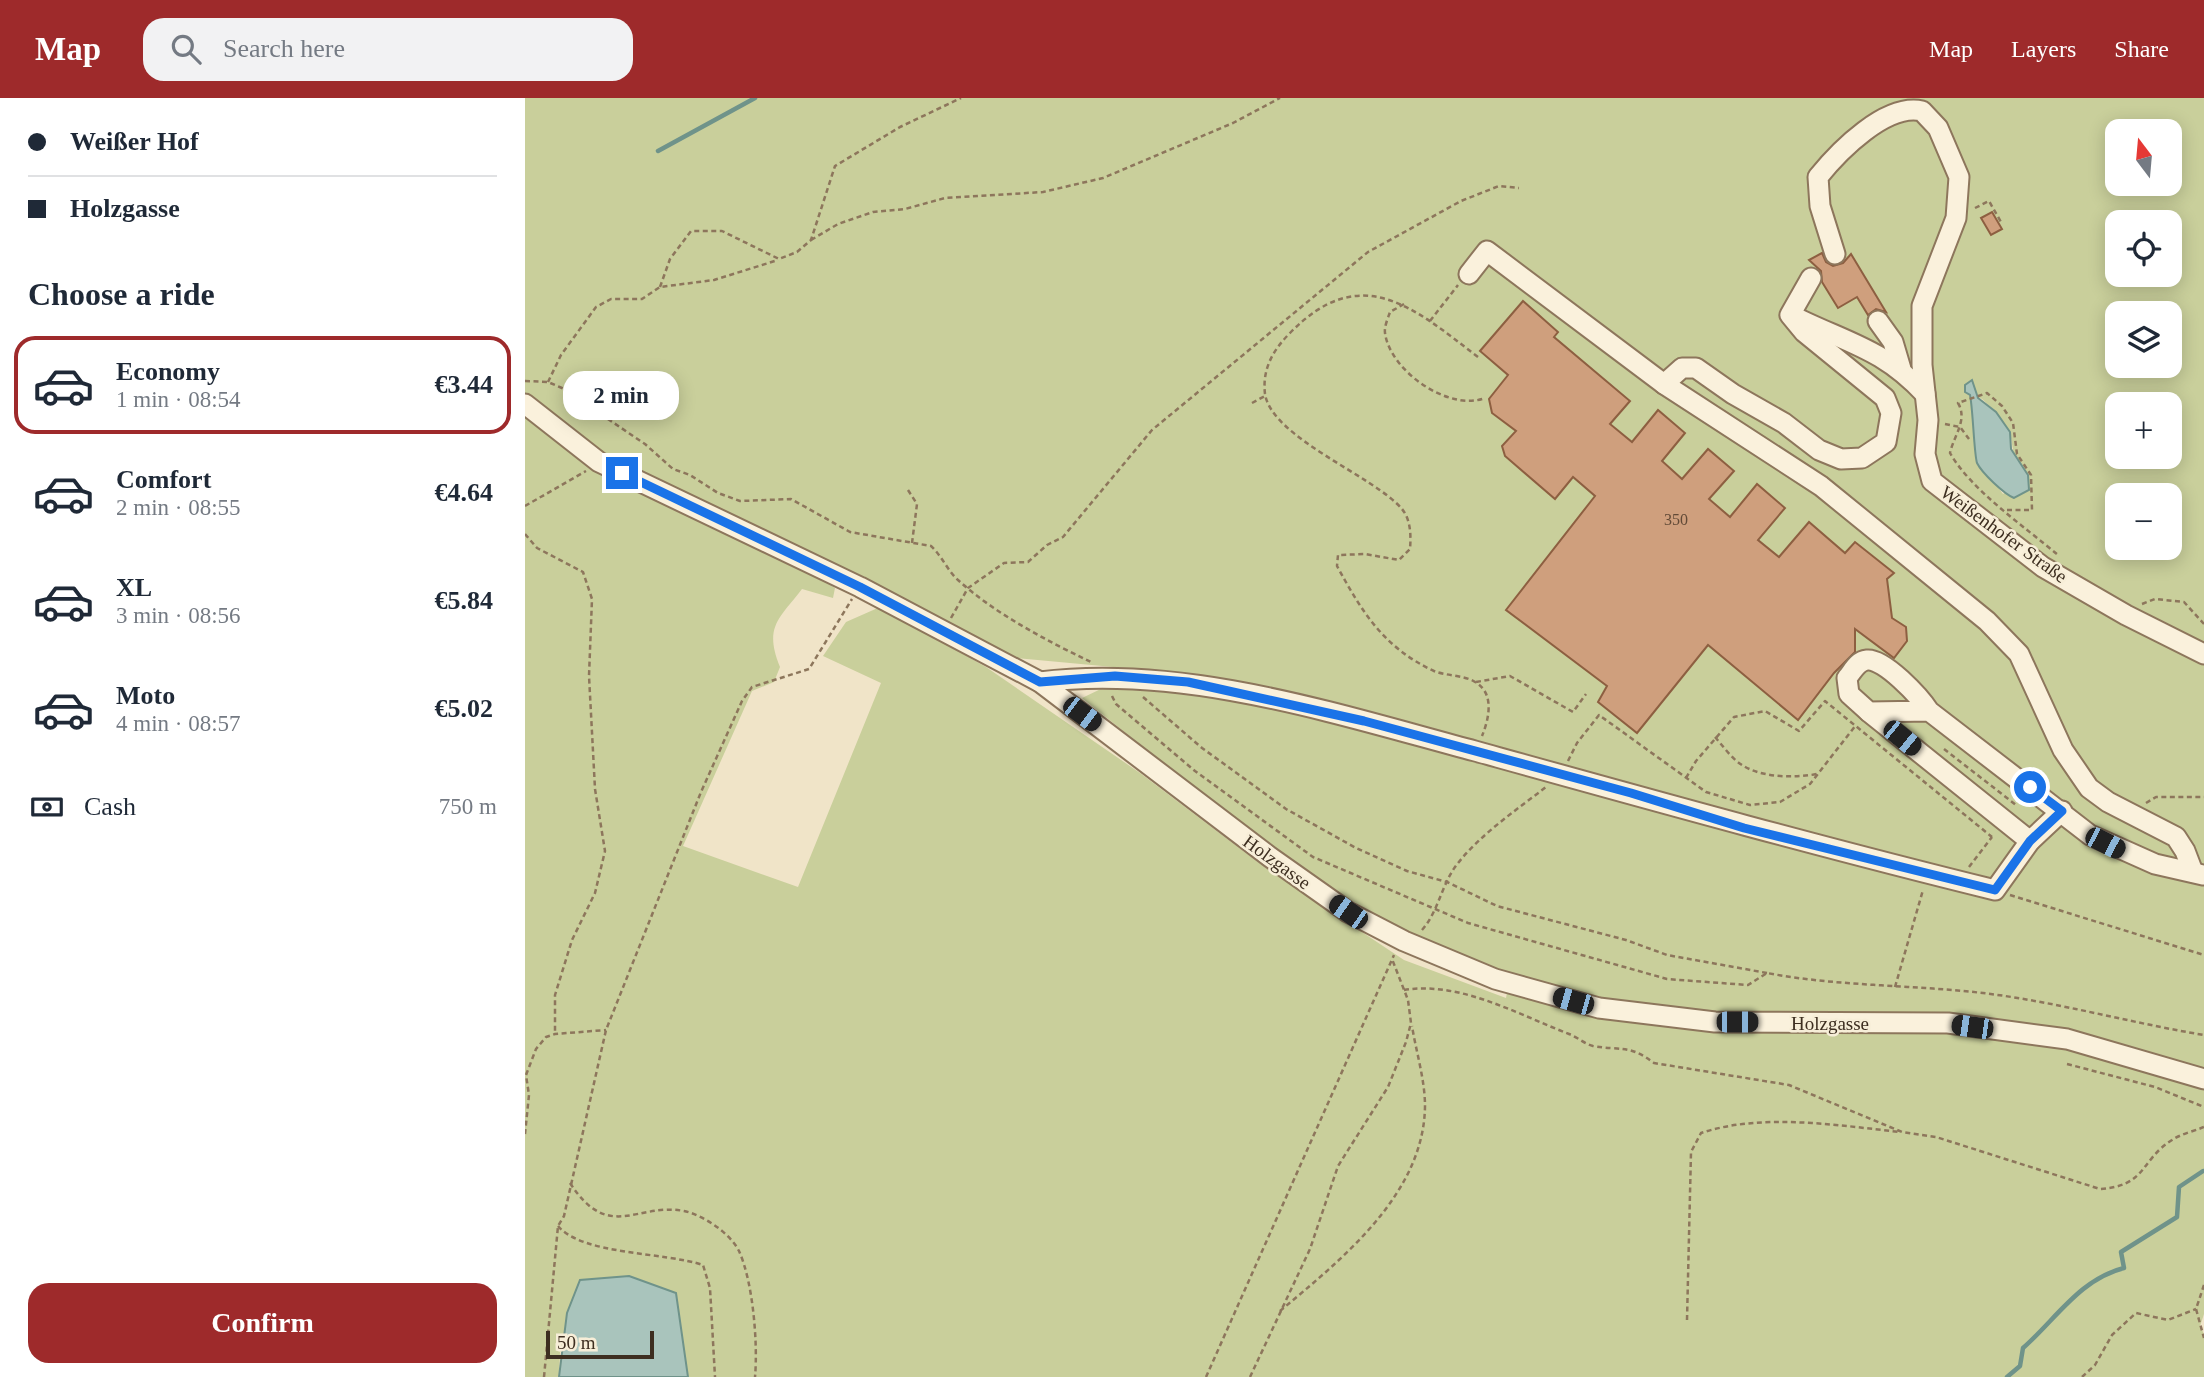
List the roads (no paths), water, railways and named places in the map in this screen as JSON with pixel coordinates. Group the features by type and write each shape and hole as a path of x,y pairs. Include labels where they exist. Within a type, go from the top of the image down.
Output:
{"street":[{"name":"Weißenhofer Straße","path":"1835,254 1819,206 1818,177 1835,156 1873,125 1904,109 1922,111 1938,128 1959,177 1956,218 1922,306 1928,420 1925,454 1932,481 1966,510 2043,567 2126,615 2204,654"},
{"path":"1469,274 1487,251 1664,384 1821,486 1987,621 2019,653 2063,750 2089,788 2108,802 2135,813 2176,837 2198,874"},
{"path":"1790,315 1811,278"},
{"path":"1790,315 1845,337 1901,369 1925,394"},
{"path":"1664,384 1682,368 1696,368 1733,394 1784,423 1819,450 1841,459 1862,458 1886,442 1891,426 1891,414 1885,398 1804,332 1790,315"},
{"path":"1878,321 1893,342 1901,369"},
{"name":"Holzgasse","path":"525,404 599,462 860,587 1040,682 1270,857 1348,912 1404,941 1495,979 1599,1008 1715,1022 1948,1023 2067,1039 2204,1079"},
{"path":"2030,841 1863,719 1846,686 1847,678 1859,663 1869,659 1880,664 1920,697 1929,711 2090,835 2155,864 2198,874"},
{"path":"1040,682 1109,677 1188,682 1364,721 1561,774 1744,828 1995,890 2030,841 2062,811"},
{"path":"1863,719 1929,711"}],"water":[{"path":"1972,380 1978,398 1996,412 2010,432 2011,449 2028,475 2029,490 2014,498 1994,483 1977,463 1970,395 1965,392 1965,385"},
{"path":"629,1276 676,1293 688,1377 559,1377 567,1313 580,1280"}],"waterway":[{"path":"658,151 755,98"},
{"path":"2007,1377 2020,1366 2023,1348 2069,1301 2094,1281 2124,1268 2121,1252 2177,1217 2179,1187 2203,1171"}]}
